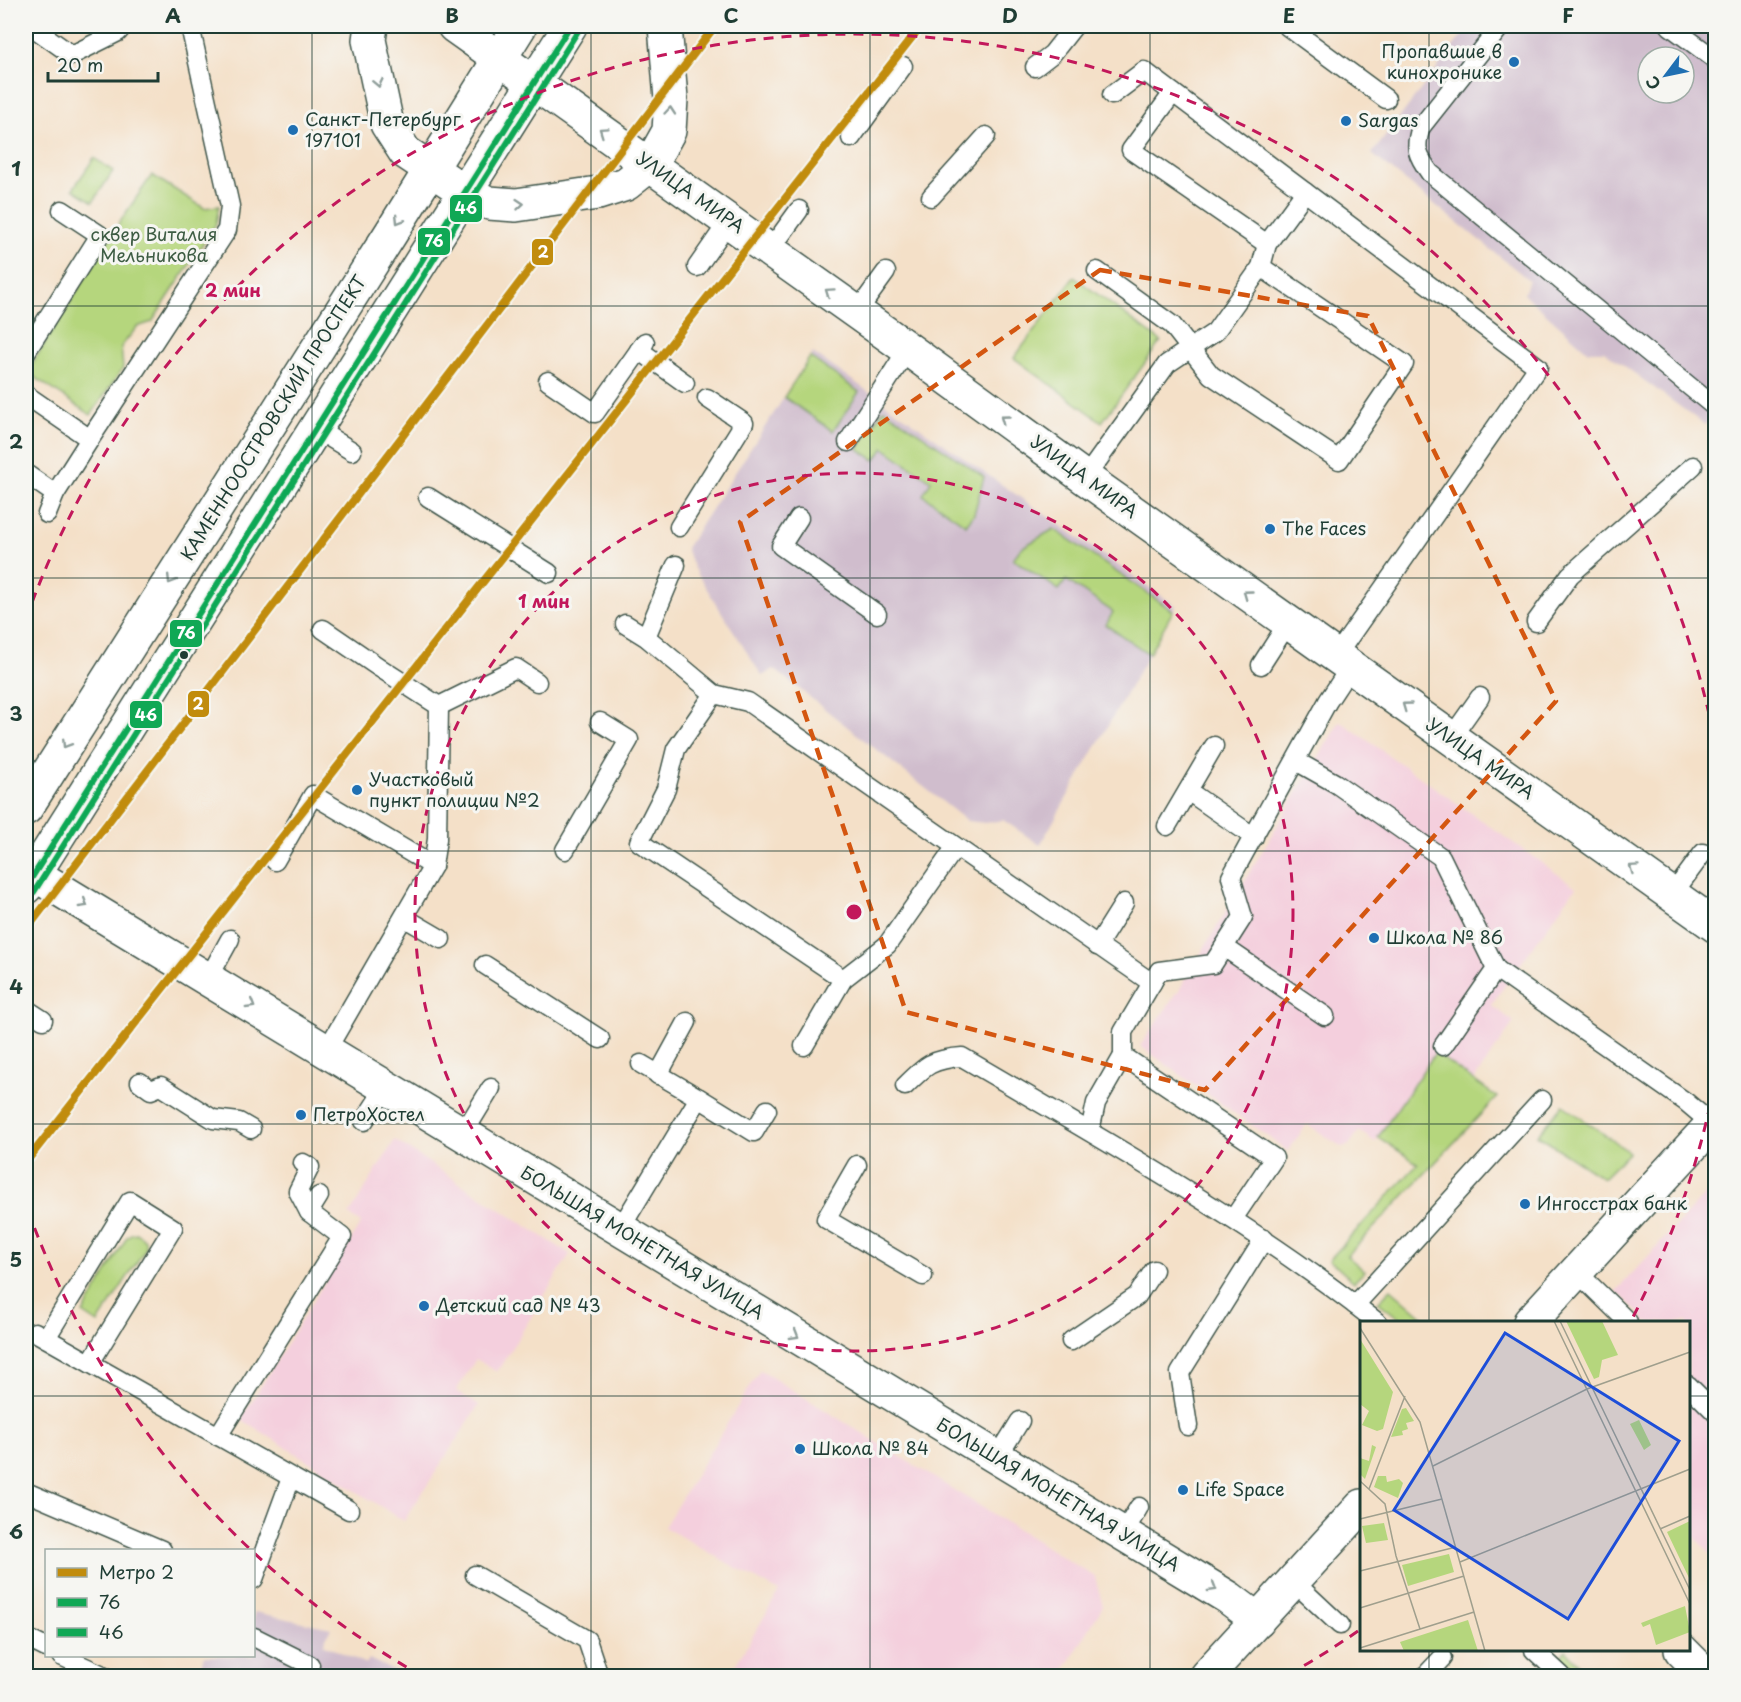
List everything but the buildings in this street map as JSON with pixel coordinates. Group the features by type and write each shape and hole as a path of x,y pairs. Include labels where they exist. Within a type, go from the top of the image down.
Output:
{"street":[{"path":"371,26 369,40 387,124 405,152 465,192 489,203 516,206 598,193 626,184 650,165 669,131 672,99 665,26"},
{"name":"УЛИЦА МИРА","path":"454,26 857,312 1288,623 1716,926"},
{"name":"КАМЕННООСТРОВСКИЙ ПРОСПЕКТ","path":"26,808 520,26"},
{"path":"28,876 316,429 570,26"},
{"name":"БОЛЬШАЯ МОНЕТНАЯ УЛИЦА","path":"28,876 208,979 997,1458 1131,1521 1258,1620"},
{"path":"1532,1321 1714,1122"},
{"path":"1206,1677 1360,1508"},
{"path":"1682,1651 1707,1677"}],"lane":[{"path":"31,26 72,55 118,32 123,26"},
{"path":"47,514 55,494 227,230 230,206 190,26"},
{"path":"1035,67 1052,54 1074,26"},
{"path":"1287,26 1386,99"},
{"path":"1501,26 1421,127 1416,141 1419,158 1430,173 1716,408"},
{"path":"1670,26 1716,60"},
{"path":"851,138 903,66"},
{"path":"1090,1131 1096,1102 1123,1056 1123,1032 1159,971 1213,964 1243,917 1231,878 1328,701 1343,661 1538,367 1143,71 1112,95"},
{"path":"1173,93 1131,150 1267,243"},
{"path":"931,197 986,136"},
{"path":"1085,478 1167,364 1215,332 1261,267 1267,243 1305,192"},
{"path":"26,352 100,235 62,210"},
{"path":"770,250 799,210"},
{"path":"697,267 729,221"},
{"path":"1097,271 1172,325 1212,375 1339,460 1404,364 1261,267"},
{"path":"857,312 886,272"},
{"path":"548,381 595,413 642,346 685,383"},
{"path":"848,442 908,349"},
{"path":"26,395 90,439"},
{"path":"679,527 744,423 707,398"},
{"path":"316,429 352,451"},
{"path":"1536,622 1570,575 1693,466"},
{"path":"26,474 55,494"},
{"path":"428,497 549,573"},
{"path":"799,518 781,546 877,614"},
{"path":"646,638 676,565"},
{"path":"1261,665 1288,623"},
{"path":"625,624 646,638 714,694 748,702 1152,983"},
{"path":"323,629 439,706"},
{"path":"439,706 516,668 537,682"},
{"path":"714,694 676,749 666,789 639,842 843,979"},
{"path":"1451,738 1480,697"},
{"path":"327,1051 433,866 437,839 439,706"},
{"path":"565,850 629,740 600,722"},
{"path":"1167,826 1214,746"},
{"path":"1296,761 1335,783 1441,857 1496,969 1714,1122"},
{"path":"1188,791 1254,837"},
{"path":"275,861 313,795 433,866"},
{"path":"804,1046 843,979 887,945 955,848"},
{"path":"1672,896 1703,854"},
{"path":"1097,946 1124,903"},
{"path":"405,918 441,939"},
{"path":"208,979 230,939"},
{"path":"1224,947 1325,1016"},
{"path":"484,965 540,1007 600,1039"},
{"path":"1443,1046 1496,969"},
{"path":"26,1008 43,1020"},
{"path":"658,1075 687,1022"},
{"path":"1123,1056 1274,1158 1233,1219"},
{"path":"905,1086 922,1069 942,1058 962,1057 1090,1131 1192,1204 1233,1219 1264,1239 1375,1321"},
{"path":"641,1064 754,1132 767,1110"},
{"path":"140,1082 151,1090 161,1086 213,1119 239,1122 251,1129"},
{"path":"364,1121 386,1087"},
{"path":"463,1134 491,1088"},
{"path":"621,1229 699,1098"},
{"path":"1355,1305 1542,1100"},
{"path":"218,1436 342,1237 309,1212 298,1191 310,1167 303,1163"},
{"path":"857,1165 826,1219 922,1276"},
{"path":"309,1212 319,1196"},
{"path":"90,1363 173,1227 130,1201 40,1335 348,1510"},
{"path":"1188,1426 1180,1373 1264,1239"},
{"path":"1071,1341 1137,1296 1154,1270"},
{"path":"1577,1272 1626,1321"},
{"path":"1690,1386 1716,1413"},
{"path":"997,1458 1020,1420"},
{"path":"255,1576 291,1478"},
{"path":"26,1492 157,1549"},
{"path":"475,1575 587,1640 599,1677"},
{"path":"1293,1581 1340,1624"},
{"path":"255,1638 309,1665 304,1677"},
{"path":"1535,1651 1560,1676"},
{"path":"63,1657 105,1677"},
{"path":"1425,1677 1442,1658"}],"highlighted area":[{"path":"1100,270 1368,316 1556,701 1205,1090 906,1012 740,522"}],"shaded area":[{"path":"1469,26 1715,26 1715,413 1705,425 1604,351 1588,351 1524,294 1529,280 1372,154"},
{"path":"813,353 1176,606 1040,845 1003,820 986,823 967,821 774,669 762,676 693,567 686,548"},
{"name":"Школа № 86","path":"1340,721 1576,887 1491,1005 1514,1022 1474,1080 1488,1090 1418,1164 1378,1138 1375,1142 1359,1131 1349,1145 1342,1147 1307,1124 1288,1151 1140,1046 1179,990"},
{"name":"Детский сад № 43","path":"395,1140 570,1254 497,1372 476,1359 456,1391 479,1405 404,1521 241,1419 361,1223 349,1215"},
{"path":"1715,1184 1715,1559 1690,1532 1690,1321 1641,1321 1644,1318 1616,1291"},
{"name":"Школа № 84","path":"760,1370 1095,1577 1103,1606 1061,1676 746,1676 733,1669 779,1592 664,1527"},
{"path":"255,1612 331,1628 323,1644 366,1664 369,1659 405,1676 198,1676 204,1657 255,1657"}],"green space":[{"path":"94,158 113,171 93,202 73,189"},
{"name":"сквер Виталия Мельникова","path":"152,175 204,208 219,206 216,224 152,322 137,327 121,347 123,368 91,415 27,372 121,220"},
{"path":"1074,277 1161,341 1102,422 1014,358"},
{"path":"810,357 859,392 833,431 784,397"},
{"path":"884,409 984,477 974,514 966,525 923,495 931,481 884,448 875,460 858,449"},
{"path":"1054,529 1173,611 1149,654 1106,625 1113,612 1066,580 1059,590 1013,559 1021,548"},
{"path":"1435,1053 1497,1097 1347,1256 1365,1271 1354,1282 1329,1260 1418,1164 1378,1137"},
{"path":"1563,1105 1629,1152 1603,1178 1537,1135"},
{"path":"136,1233 145,1240 146,1248 98,1323 83,1313 127,1237"},
{"path":"1391,1289 1428,1321 1403,1321 1378,1302"},
{"path":"1567,1651 1590,1676 1574,1676 1558,1660"}],"metro line":[{"name":"2","path":"26,930 715,26"},
{"name":"2","path":"26,1162 921,26"}],"transit line":[{"name":"76","path":"26,887 570,26"},
{"name":"46","path":"34,892 578,31"}],"place":[{"name":"Пропавшие в кинохронике","path":"1514,62"},
{"name":"Sargas","path":"1346,121"},
{"name":"Санкт-Петербург 197101","path":"293,130"},
{"name":"The Faces","path":"1270,529"},
{"name":"Участковый пункт полиции №2","path":"357,790"},
{"name":"Школа № 86","path":"1374,938"},
{"name":"ПетроХостел","path":"301,1115"},
{"name":"Ингосстрах банк","path":"1525,1204"},
{"name":"Детский сад № 43","path":"424,1306"},
{"name":"Школа № 84","path":"800,1449"},
{"name":"Life Space","path":"1183,1490"}]}
